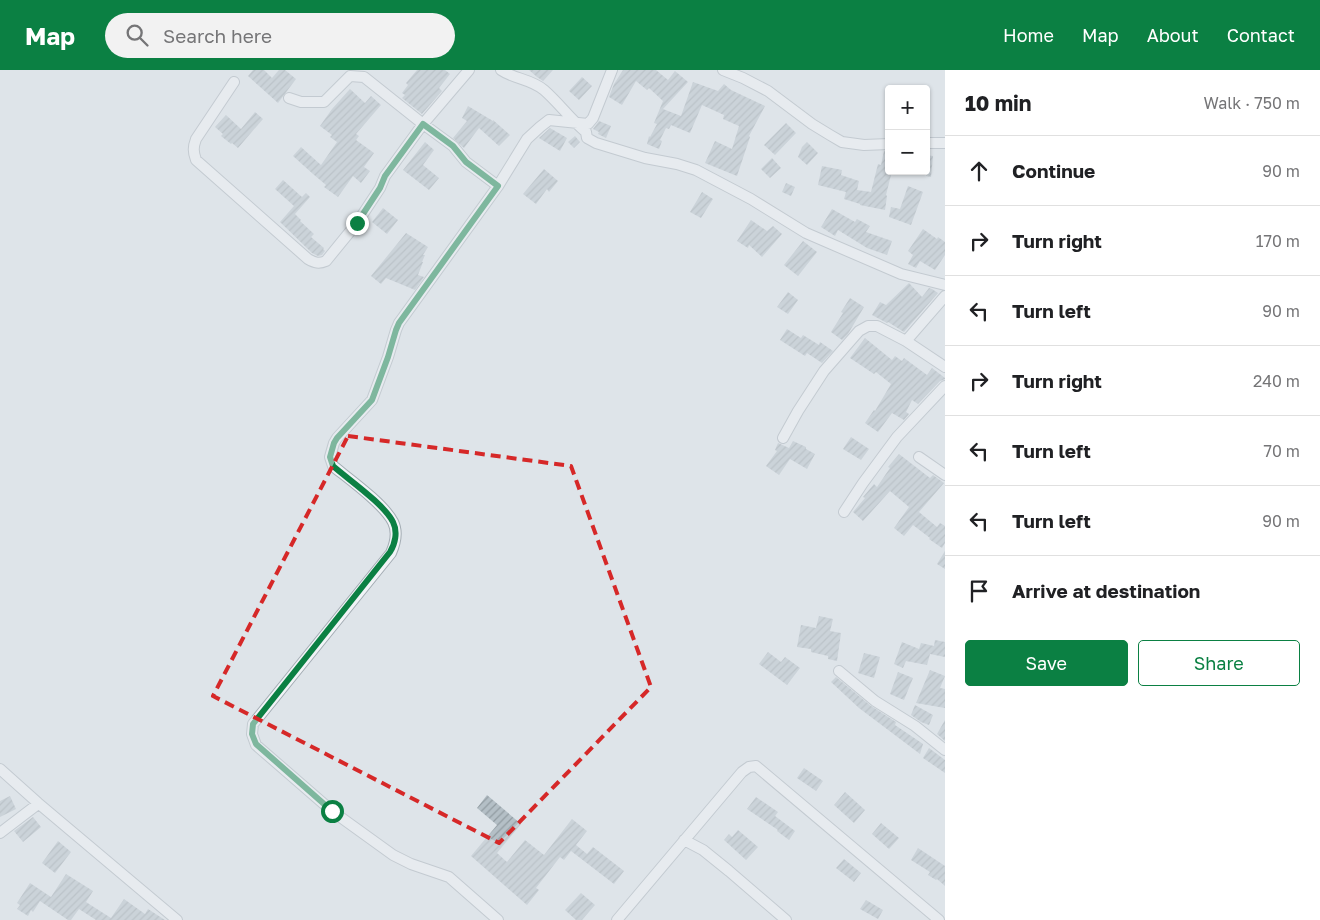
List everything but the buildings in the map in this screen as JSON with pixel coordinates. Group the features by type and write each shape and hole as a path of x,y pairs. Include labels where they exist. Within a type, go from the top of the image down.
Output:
{"street":[{"path":"234,82 196,139 193,146 196,160 308,259 320,263 326,261 357,223 380,188 385,176 423,124 469,70"},
{"path":"501,70 529,81 543,89 575,122 587,128"},
{"path":"612,70 593,118 587,128 587,138 596,143 646,158 696,170 751,199 806,233 901,274 945,285"},
{"path":"723,70 743,74 768,90 812,124 842,142 864,145 885,144"},
{"path":"289,98 301,102 324,102 350,76 364,77 453,146 466,162 498,186"},
{"path":"498,920 449,877 410,864 393,855 332,811 256,744 252,734 253,724 394,546 395,530 389,517 378,504 333,466 330,457 337,438 372,400 399,323 498,186 527,139 549,120 575,122"},
{"path":"930,143 945,143"},
{"path":"906,341 945,296"},
{"path":"783,438 798,410 824,371 859,331 868,326 877,326 906,341 945,367"},
{"path":"844,512 897,437 945,386"},
{"path":"919,457 945,475"},
{"path":"839,671 875,701 915,726 945,750"},
{"path":"617,920 749,766 756,766 939,920"},
{"path":"0,769 38,804 177,920"},
{"path":"0,833 38,804"},
{"path":"684,840 703,850 786,920"}],"highlighted area":[{"path":"348,436 571,466 651,687 499,843 213,696"}],"route":[{"path":"332,811 256,744 252,734 253,724 394,546 395,530 393,523 378,504 333,466 330,457 332,449 337,438 372,400 399,323 498,186 466,162 459,151 453,146 423,124 385,176 380,188 357,223"}]}
